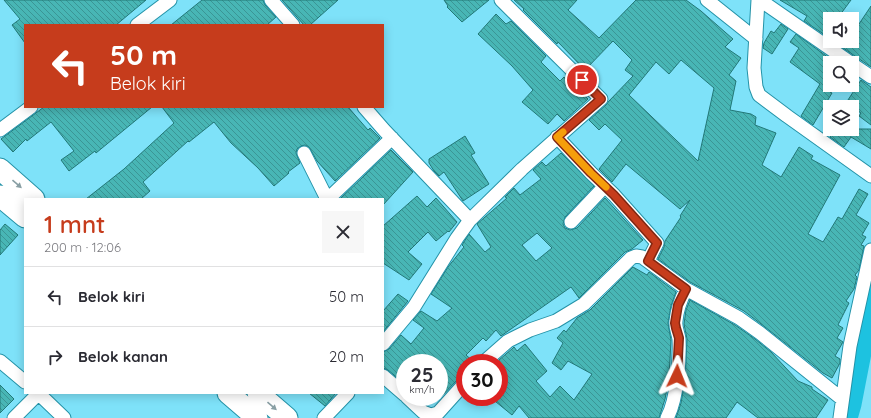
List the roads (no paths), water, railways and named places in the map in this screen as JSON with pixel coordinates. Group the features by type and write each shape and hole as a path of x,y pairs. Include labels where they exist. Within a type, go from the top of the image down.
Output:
{"highway":[{"path":"0,169 33,198"},
{"path":"0,196 24,216"},
{"path":"229,394 257,418"},
{"path":"259,394 287,418"}],"street":[{"path":"138,24 170,0"},
{"path":"271,0 292,24"},
{"path":"384,343 414,307 470,220 497,192 601,99 501,0"},
{"path":"707,0 756,39"},
{"path":"842,56 759,0 754,68 756,87 759,95 871,176"},
{"path":"859,68 871,77"},
{"path":"0,130 30,108"},
{"path":"365,108 470,220"},
{"path":"557,137 605,186 657,243 648,261"},
{"path":"329,198 392,138"},
{"path":"304,153 327,198"},
{"path":"571,222 605,186"},
{"path":"840,418 850,346 871,250"},
{"path":"493,354 508,341 530,330 556,320 584,304 632,258 636,256 642,257 686,289 738,318 760,333 842,400"},
{"path":"667,418 674,399 677,376 679,338 676,328 678,305 686,289"},
{"path":"0,361 24,381"},
{"path":"384,377 396,387"},
{"path":"448,402 456,393"},
{"path":"14,418 37,394"},
{"path":"39,394 64,418"},
{"path":"324,418 347,394"},
{"path":"417,406 423,412 431,414 438,413 444,406"}],"waterway":[{"path":"846,418 871,296"}]}
